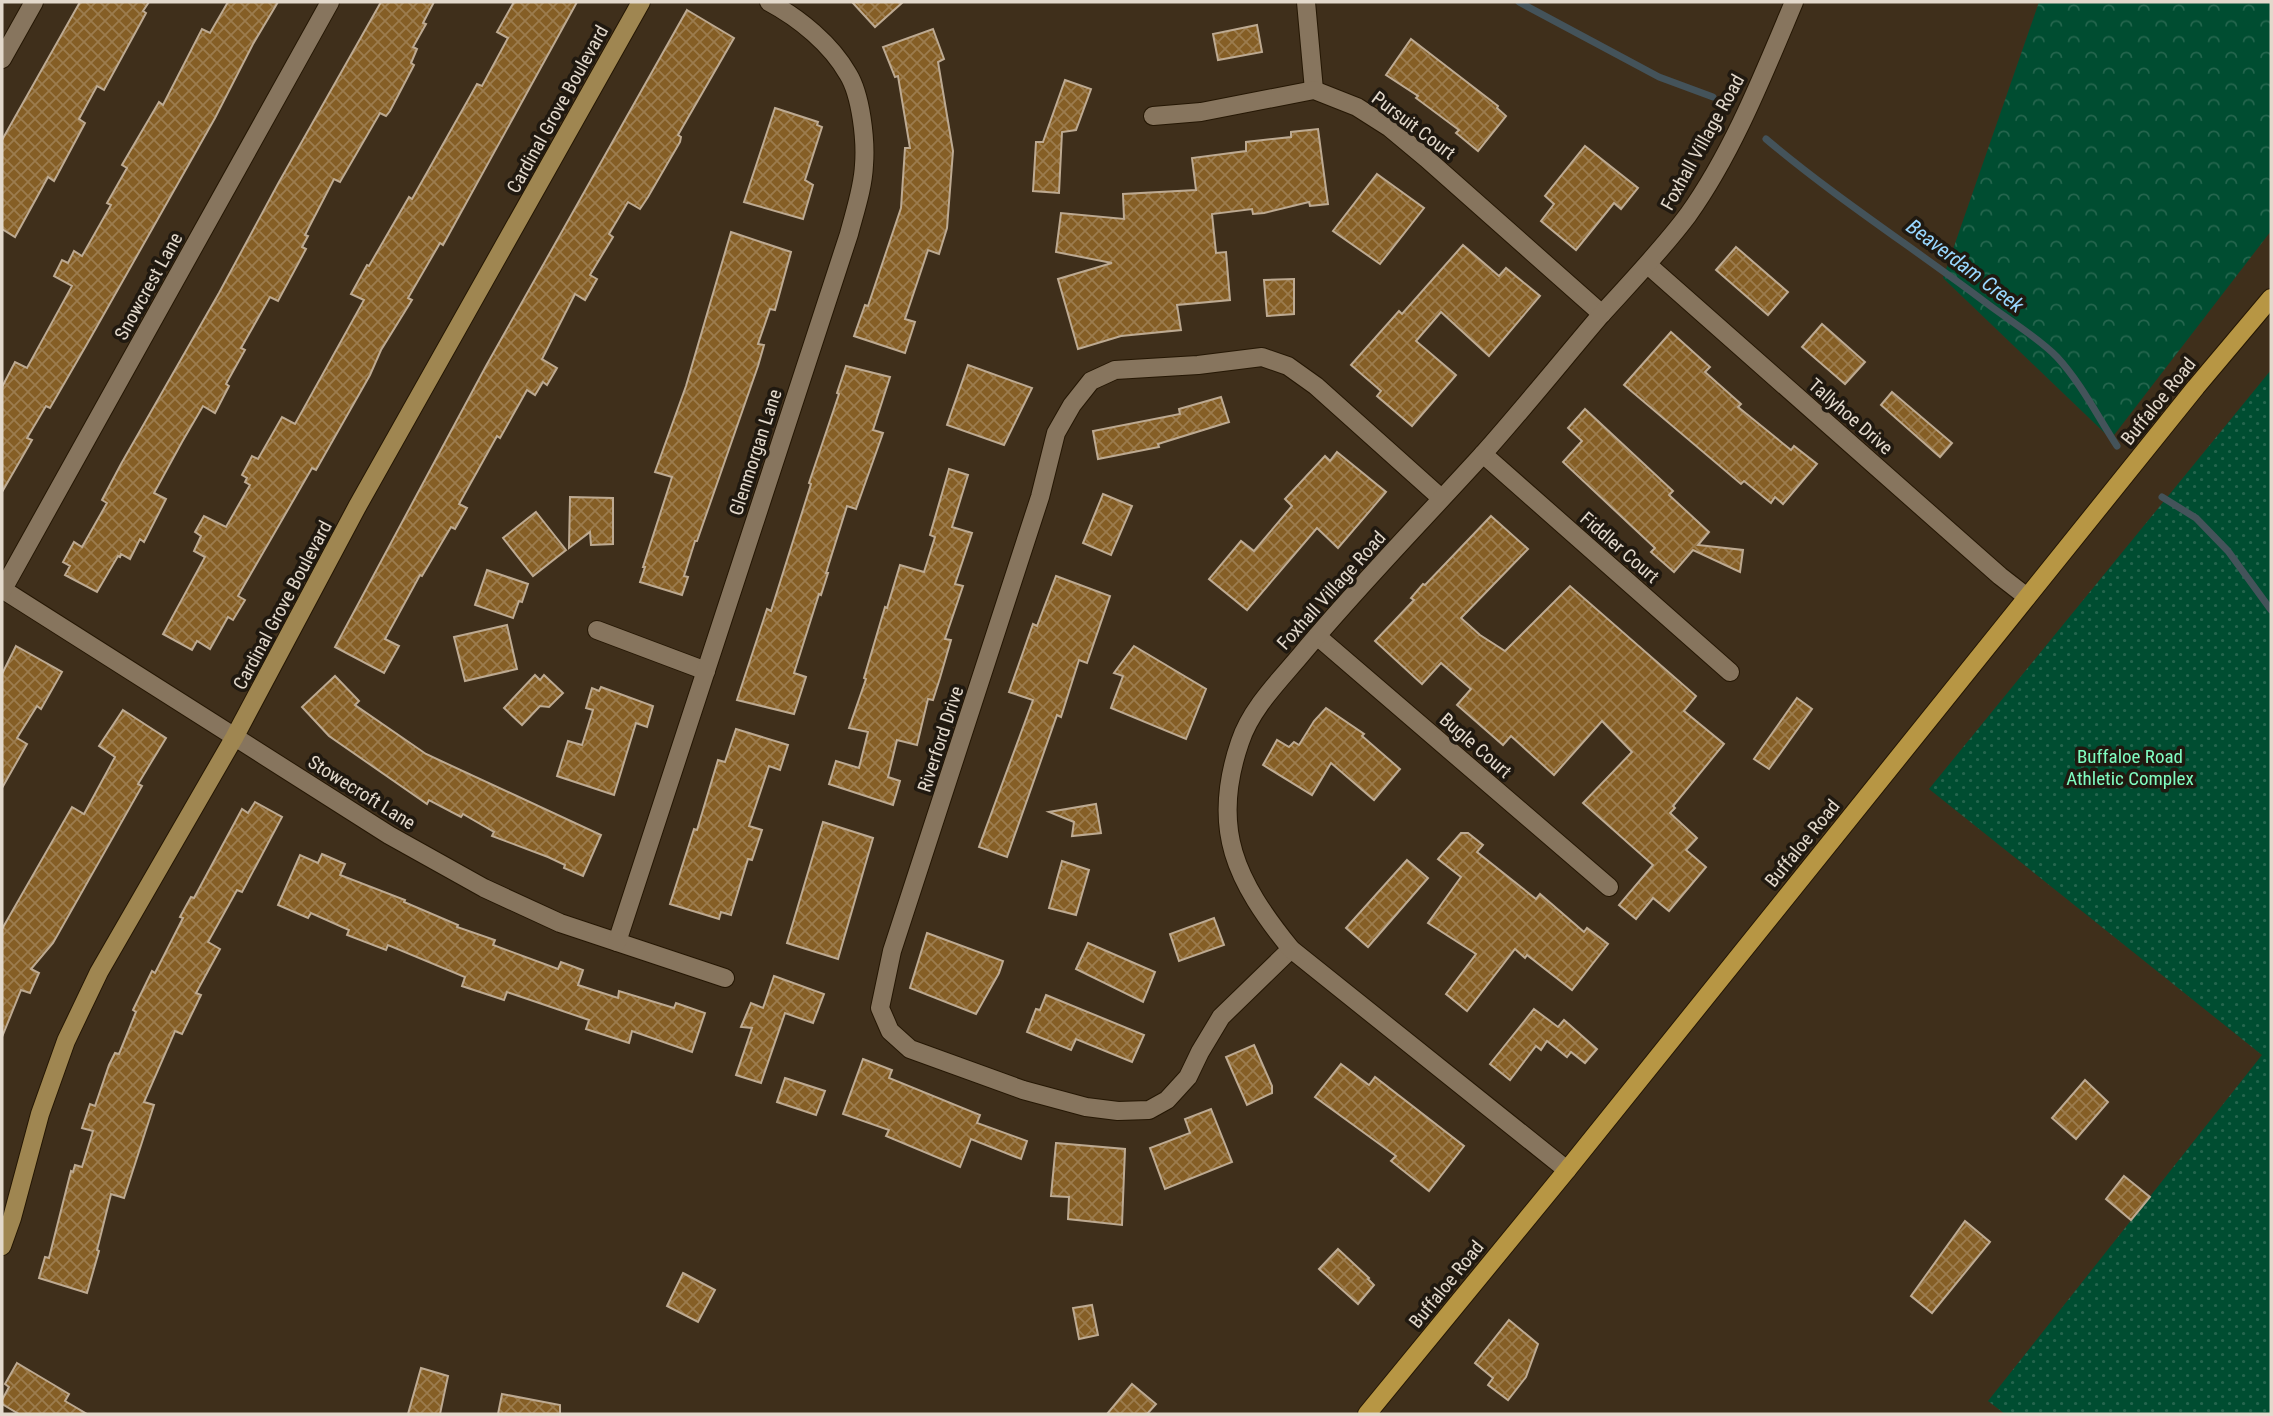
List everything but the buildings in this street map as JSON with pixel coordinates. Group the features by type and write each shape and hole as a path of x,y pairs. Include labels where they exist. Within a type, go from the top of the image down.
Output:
{"main road":[{"name":"Buffaloe Road","path":"1367,1414 1567,1170 2196,387 2271,298"}],"street":[{"path":"2,59 34,2"},
{"name":"Snowcrest Lane","path":"2,590 330,2"},
{"name":"Cardinal Grove Boulevard","path":"2,1246 40,1114 66,1041 99,972 234,738 357,507 641,2"},
{"name":"Glenmorgan Lane","path":"617,942 849,234 860,191 864,143 859,106 849,76 831,51 805,26 769,2"},
{"path":"1153,116 1201,112 1314,90 1306,2"},
{"name":"Foxhall Village Road","path":"1567,1170 1292,949 1260,910 1240,872 1227,828 1228,781 1241,738 1263,700 1317,636 1483,454 1602,314 1648,265 1689,213 1748,110 1794,2"},
{"name":"Pursuit Court","path":"1314,90 1357,107 1390,128 1602,314"},
{"name":"Tallyhoe Drive","path":"1648,265 2027,597"},
{"name":"Riverford Drive","path":"1292,949 1221,1017 1188,1077 1167,1100 1149,1110 1118,1111 1086,1107 1023,1090 944,1063 910,1049 890,1031 880,1008 892,951 1040,497 1056,433 1072,405 1091,381 1115,370 1198,365 1262,357 1288,366 1316,386 1441,498"},
{"name":"Fiddler Court","path":"1483,454 1730,672"},
{"name":"Stowecroft Lane","path":"2,590 389,835 484,888 560,923 725,978"},
{"path":"597,630 706,671"},
{"name":"Bugle Court","path":"1317,636 1609,887"}],"green space":[{"path":"2039,2 2271,2 2271,231 2111,439 1943,278"},
{"name":"Buffaloe Road Athletic Complex","path":"2271,370 2271,1414 2005,1414 1988,1401 2262,1055 1929,789"}],"waterway":[{"name":"Beaverdam Creek","path":"1519,2 1659,77 1713,97"},
{"name":"Beaverdam Creek","path":"1766,139 1847,202 2050,350 2074,378 2117,446"},
{"name":"Beaverdam Creek","path":"2162,497 2196,518 2228,551 2271,610"}]}
